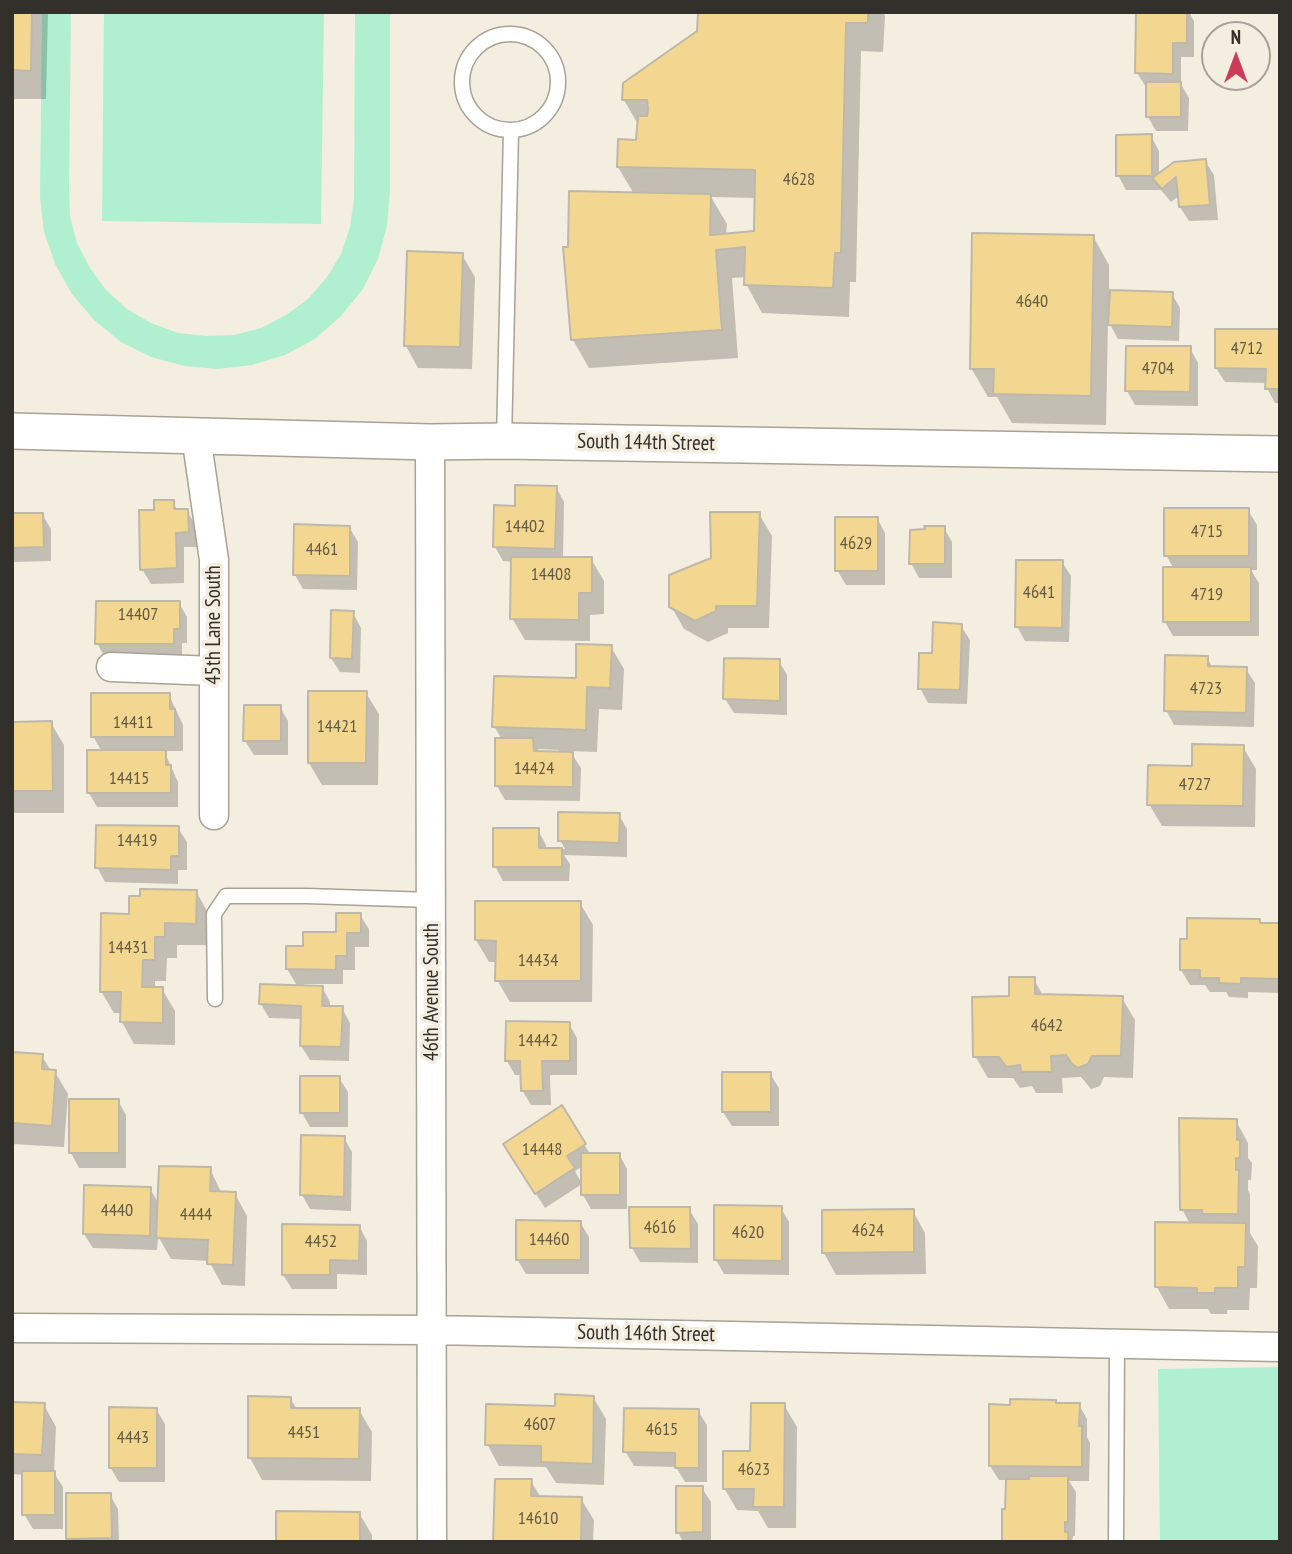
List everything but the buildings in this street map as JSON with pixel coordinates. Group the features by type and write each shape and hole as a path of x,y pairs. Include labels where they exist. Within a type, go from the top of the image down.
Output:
{"street":[{"name":"South 144th Street","path":"12,431 430,442 1280,454"},
{"name":"45th Lane South","path":"196,436 214,560 214,815"},
{"name":"46th Avenue South","path":"430,442 432,1542"},
{"path":"111,667 214,671"},
{"name":"South 146th Street","path":"12,1328 432,1330 1280,1347"}],"lane":[{"path":"510,34 529,37 545,48 555,63 559,82 555,100 545,116 529,127 511,131 492,127 476,117 466,101 462,83 466,64 476,48 492,38 510,34"},
{"path":"504,441 511,131"},
{"path":"215,999 214,914 226,896 307,895 431,900"},
{"path":"1116,1542 1117,1344"}],"green space":[{"path":"42,12 71,12 69,188 70,216 77,243 106,290 127,309 151,323 178,333 206,336 234,335 261,328 286,315 308,299 327,277 341,254 350,227 354,199 355,12 390,12 390,192 387,226 378,259 363,289 341,316 315,339 285,355 252,365 218,369 184,366 151,357 121,342 94,320 72,294 55,264 44,232 40,197"},
{"path":"104,12 324,12 321,224 102,221"},
{"path":"1280,1367 1280,1542 1160,1542 1158,1369"}]}
